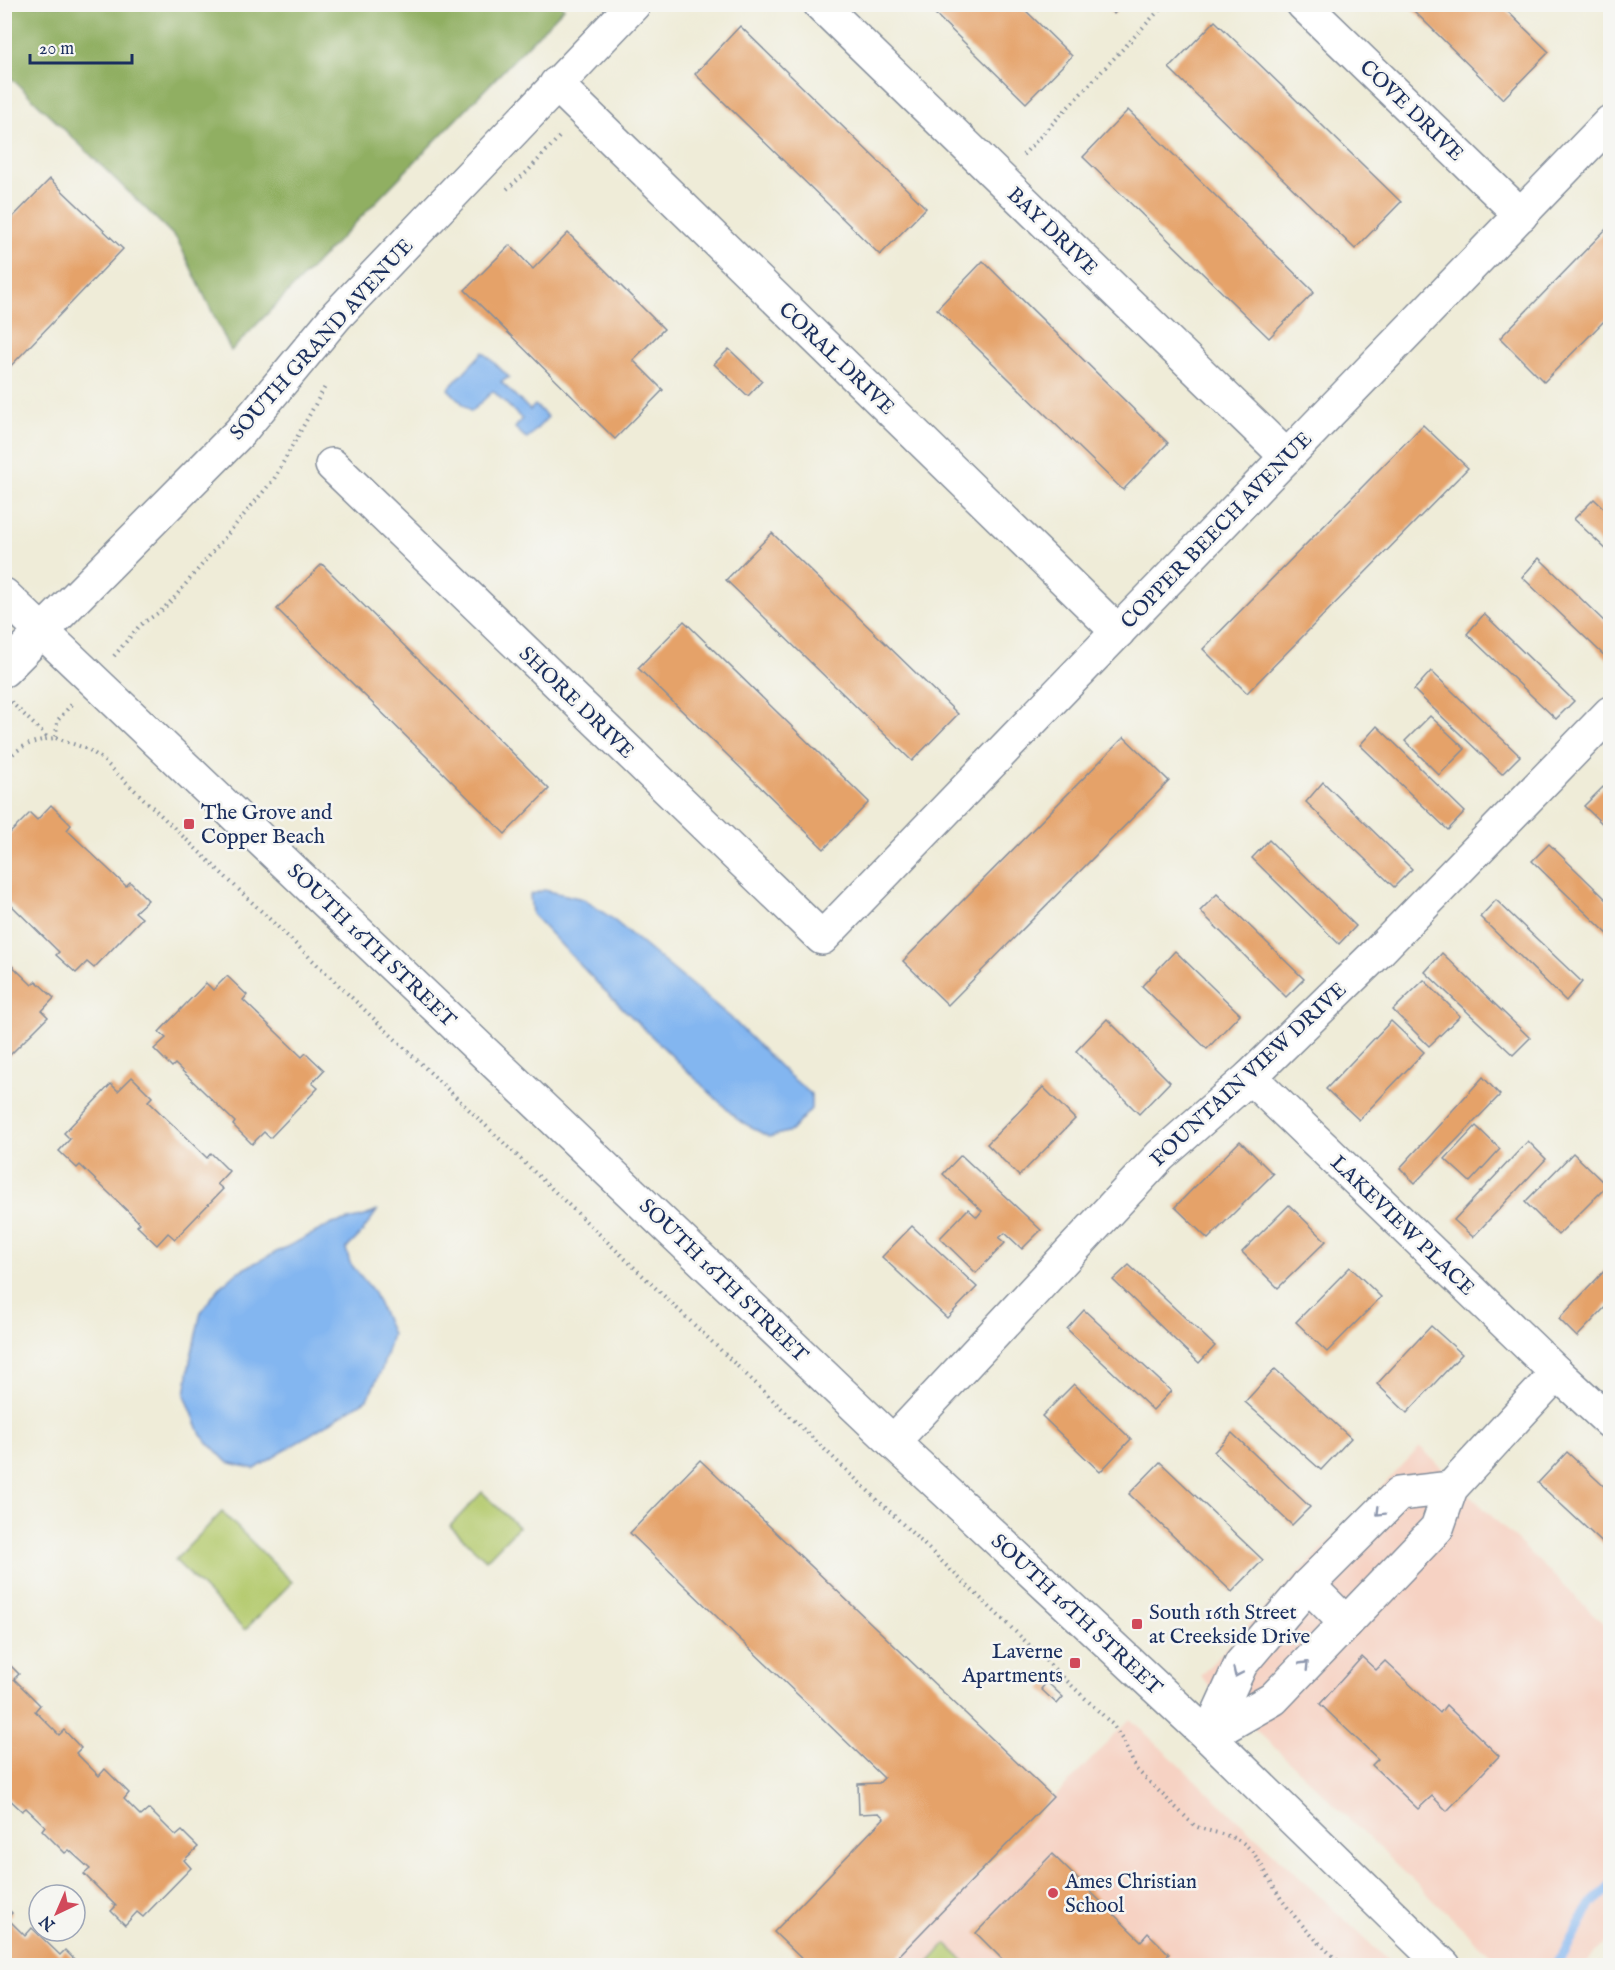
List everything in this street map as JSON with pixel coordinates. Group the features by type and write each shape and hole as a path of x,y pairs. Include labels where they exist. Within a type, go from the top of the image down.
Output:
{"street":[{"name":"SOUTH GRAND AVENUE","path":"4,670 240,432 337,315 634,4"},
{"name":"BAY DRIVE","path":"820,4 1287,457"},
{"name":"COVE DRIVE","path":"1303,4 1521,215"},
{"name":"CORAL DRIVE","path":"556,84 1118,632"},
{"name":"COPPER BEECH AVENUE","path":"822,938 1611,122"},
{"name":"SHORE DRIVE","path":"332,465 822,938"},
{"name":"SOUTH 16TH STREET","path":"4,595 892,1442 1208,1736 1444,1965"},
{"name":"FOUNTAIN VIEW DRIVE","path":"892,1442 1160,1156 1250,1077 1377,952 1611,713"},
{"name":"LAKEVIEW PLACE","path":"1250,1077 1557,1373 1611,1422"},
{"path":"1208,1736 1273,1699 1437,1528 1451,1488 1557,1373"},
{"path":"1208,1736 1241,1664 1308,1586 1399,1494 1451,1488"},
{"path":"1308,1586 1346,1623"}],"path":[{"path":"1023,155 1165,4"},
{"path":"503,192 527,172 584,111"},
{"path":"128,639 140,625 161,611 174,598 274,479 328,382"},
{"path":"4,696 49,739"},
{"path":"56,738 57,721"},
{"path":"4,762 25,744 56,738 88,749 102,759 1112,1724 1136,1769 1195,1826 1207,1832 1229,1836 1244,1844 1268,1875 1284,1902 1311,1935 1343,1965"}],"shaded area":[{"path":"1420,1447 1610,1630 1610,1938 1584,1965 1501,1965 1200,1676"},
{"path":"1130,1719 1393,1965 892,1966"}],"green space":[{"path":"5,5 561,5 564,8 231,351 177,239 5,72"},
{"path":"482,1492 518,1527 486,1560 450,1526"},
{"path":"222,1512 292,1582 245,1630 175,1560"},
{"path":"946,1944 968,1965 927,1965"}],"water":[{"path":"483,352 509,377 501,382 530,410 535,405 548,417 527,439 515,428 522,419 493,391 471,412 448,389"},
{"path":"544,890 583,899 610,917 730,1017 785,1072 811,1094 811,1109 791,1131 769,1137 738,1120 602,988 532,914 530,895"},
{"path":"377,1211 360,1235 346,1249 350,1263 373,1291 392,1334 382,1369 367,1399 255,1469 227,1462 201,1435 185,1395 201,1312 218,1289 237,1272 332,1224"}],"building":[{"path":"925,4 1019,4 1072,56 1026,103"},
{"path":"1104,4 1123,4 1114,14"},
{"path":"1407,4 1500,4 1549,52 1503,99"},
{"path":"1215,21 1401,202 1355,249 1169,68"},
{"path":"740,26 926,208 880,255 695,74"},
{"path":"1128,110 1314,292 1269,338 1083,157"},
{"path":"50,179 123,249 4,373 4,226"},
{"path":"1610,225 1610,315 1544,382 1500,338"},
{"path":"568,233 664,329 633,360 663,390 615,439 465,290 510,245 533,269"},
{"path":"983,261 1168,443 1123,490 937,309"},
{"path":"729,349 762,381 748,396 714,364"},
{"path":"1423,425 1468,468 1247,693 1203,649"},
{"path":"1594,499 1610,514 1610,553 1574,519"},
{"path":"772,533 958,714 912,761 726,580"},
{"path":"1539,558 1610,627 1610,661 1522,577"},
{"path":"322,564 549,789 505,834 277,609"},
{"path":"1484,614 1574,701 1556,719 1467,634"},
{"path":"684,621 869,802 824,849 638,668"},
{"path":"1431,671 1520,756 1502,774 1414,690"},
{"path":"1430,716 1465,749 1439,775 1405,741"},
{"path":"1377,726 1465,812 1448,830 1360,745"},
{"path":"1124,737 1169,781 948,1005 903,961"},
{"path":"1323,782 1412,869 1394,887 1306,802"},
{"path":"1603,787 1610,795 1610,831 1584,806"},
{"path":"51,805 71,825 67,830 126,886 130,882 148,900 135,912 142,918 94,968 87,962 76,973 56,955 59,952 4,898 4,839 30,813 37,820"},
{"path":"1269,840 1356,926 1339,944 1252,858"},
{"path":"1549,844 1610,903 1610,936 1532,861"},
{"path":"1217,894 1304,979 1286,997 1200,911"},
{"path":"1496,900 1582,982 1566,1001 1480,917"},
{"path":"1175,951 1240,1014 1207,1049 1142,986"},
{"path":"1442,953 1530,1038 1513,1055 1425,972"},
{"path":"4,958 32,985 36,981 54,998 42,1011 48,1017 4,1061"},
{"path":"227,976 247,995 243,1000 302,1057 306,1053 324,1070 312,1083 318,1088 270,1138 264,1132 252,1144 233,1125 235,1122 202,1090 175,1064 172,1067 154,1049 166,1038 159,1032 206,983 213,990"},
{"path":"1424,980 1460,1016 1429,1046 1393,1010"},
{"path":"1107,1019 1170,1082 1139,1114 1076,1051"},
{"path":"1391,1021 1424,1052 1359,1120 1326,1089"},
{"path":"132,1077 152,1097 148,1101 207,1158 211,1153 229,1171 217,1184 223,1189 175,1239 168,1233 157,1245 137,1226 140,1223 80,1165 77,1168 59,1151 70,1139 64,1133 111,1084 118,1091"},
{"path":"1483,1077 1500,1095 1415,1183 1400,1168"},
{"path":"1043,1087 1075,1119 1019,1176 987,1144"},
{"path":"1476,1126 1500,1149 1470,1182 1445,1159"},
{"path":"1240,1141 1273,1174 1208,1239 1175,1207"},
{"path":"1528,1141 1546,1159 1473,1237 1454,1220"},
{"path":"1573,1153 1607,1186 1558,1235 1525,1202"},
{"path":"961,1155 1041,1230 1022,1249 1005,1233 999,1238 1005,1243 976,1273 940,1238 968,1209 977,1217 982,1211 943,1174"},
{"path":"1289,1205 1326,1241 1278,1288 1242,1252"},
{"path":"912,1226 977,1287 947,1318 882,1257"},
{"path":"1129,1265 1215,1346 1199,1363 1113,1280"},
{"path":"1610,1265 1610,1302 1577,1337 1559,1319"},
{"path":"1350,1267 1381,1297 1327,1352 1296,1322"},
{"path":"1084,1310 1171,1391 1153,1410 1067,1329"},
{"path":"1431,1326 1462,1354 1407,1413 1377,1384"},
{"path":"1275,1369 1351,1438 1321,1470 1245,1402"},
{"path":"1074,1384 1131,1439 1100,1472 1042,1416"},
{"path":"1232,1433 1310,1507 1292,1525 1214,1452"},
{"path":"1567,1452 1610,1492 1609,1549 1538,1483"},
{"path":"700,1460 1053,1797 889,1966 809,1966 774,1932 884,1818 879,1813 859,1814 858,1784 879,1783 884,1778 630,1533"},
{"path":"1160,1462 1263,1560 1232,1592 1129,1494"},
{"path":"1362,1657 1376,1670 1385,1661 1440,1713 1446,1705 1499,1756 1447,1811 1432,1796 1418,1809 1372,1765 1378,1759 1320,1704"},
{"path":"4,1659 19,1674 14,1679 40,1705 35,1711 59,1735 64,1730 81,1748 76,1753 99,1776 105,1769 129,1793 124,1799 141,1816 149,1809 176,1836 182,1831 198,1847 184,1860 191,1868 143,1917 137,1912 125,1925 111,1911 116,1906 84,1874 90,1869 69,1850 65,1853 42,1830 45,1826 26,1808 22,1811 4,1794 7,1788 4,1786"},
{"path":"1047,1682 1063,1697 1057,1704 1041,1689"},
{"name":"Ames Christian School","path":"1052,1854 1141,1941 1148,1933 1169,1954 1162,1961 1167,1966 1009,1966 976,1933"},
{"path":"4,1905 12,1913 7,1918 25,1936 27,1934 27,1943 48,1943 60,1955 65,1950 81,1966 4,1966"}],"waterway":[{"path":"1555,1966 1590,1905 1610,1886"}],"place":[{"name":"The Grove and Copper Beach","path":"189,824"},
{"name":"South 16th Street at Creekside Drive","path":"1137,1624"},
{"name":"Laverne Apartments","path":"1075,1663"},
{"name":"Ames Christian School","path":"1053,1893"}]}
